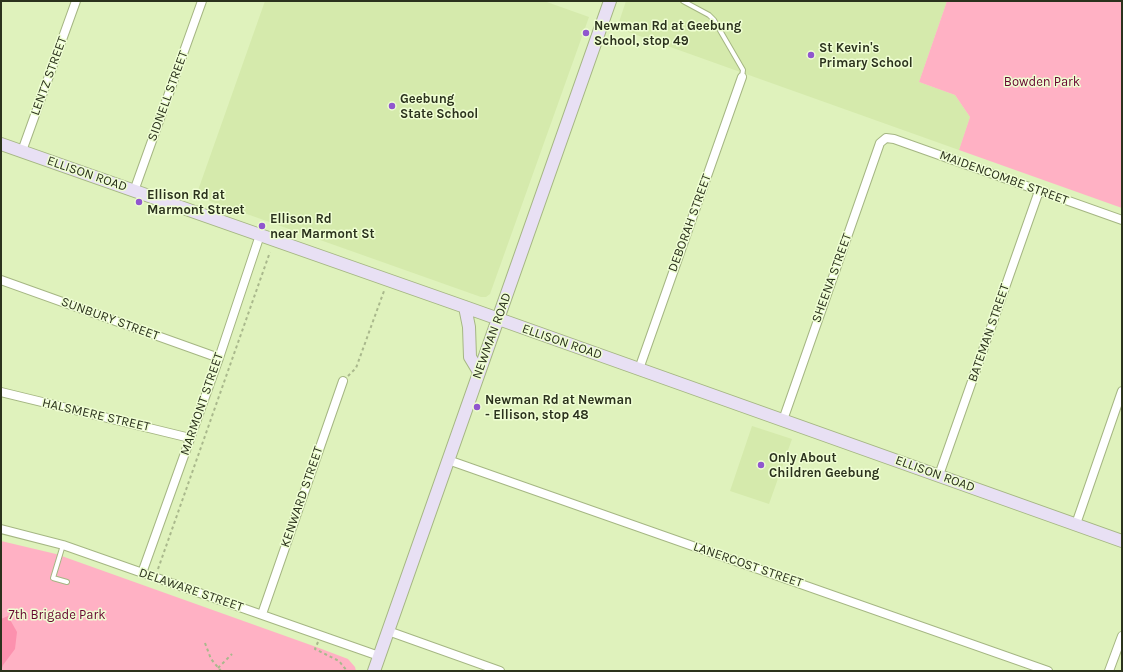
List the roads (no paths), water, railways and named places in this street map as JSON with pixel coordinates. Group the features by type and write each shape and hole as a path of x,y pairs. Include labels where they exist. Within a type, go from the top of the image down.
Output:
{"street":[{"name":"LENTZ STREET","path":"22,151 76,1"},
{"name":"SIDNELL STREET","path":"134,191 202,1"},
{"name":"NEWMAN ROAD","path":"374,671 610,1"},
{"name":"DEBORAH STREET","path":"639,369 742,77"},
{"name":"MAIDENCOMBE STREET","path":"886,138 894,139 1122,220"},
{"name":"SHEENA STREET","path":"783,420 880,143 886,138"},
{"name":"ELLISON ROAD","path":"1,144 465,307 1122,541"},
{"name":"BATEMAN STREET","path":"939,475 1039,191"},
{"name":"MARMONT STREET","path":"142,573 219,358 260,235"},
{"name":"SUNBURY STREET","path":"1,280 219,358"},
{"path":"465,307 469,327 470,357 479,372"},
{"name":"KENWARD STREET","path":"262,614 343,381"},
{"path":"1076,524 1122,391"},
{"name":"HALSMERE STREET","path":"1,392 190,438"},
{"name":"LANERCOST STREET","path":"448,460 1048,671"},
{"name":"DELAWARE STREET","path":"1,529 63,545 379,656"},
{"path":"388,631 500,671"},
{"path":"1109,671 1122,636"}],"lane":[{"path":"683,1 709,15 714,20 743,70 742,77"},
{"path":"63,545 53,578 67,582"}],"place":[{"name":"Newman Rd at Geebung School, stop 49","path":"586,33"},
{"name":"St Kevin's Primary School","path":"811,55"},
{"name":"Geebung State School","path":"392,106"},
{"name":"Ellison Rd at Marmont Street","path":"139,202"},
{"name":"Ellison Rd near Marmont St","path":"262,226"},
{"name":"Newman Rd at Newman - Ellison, stop 48","path":"477,407"},
{"name":"Only About Children Geebung","path":"761,465"}],"park label":[{"name":"Bowden Park","path":"1042,82"},
{"name":"7th Brigade Park","path":"57,615"}]}
